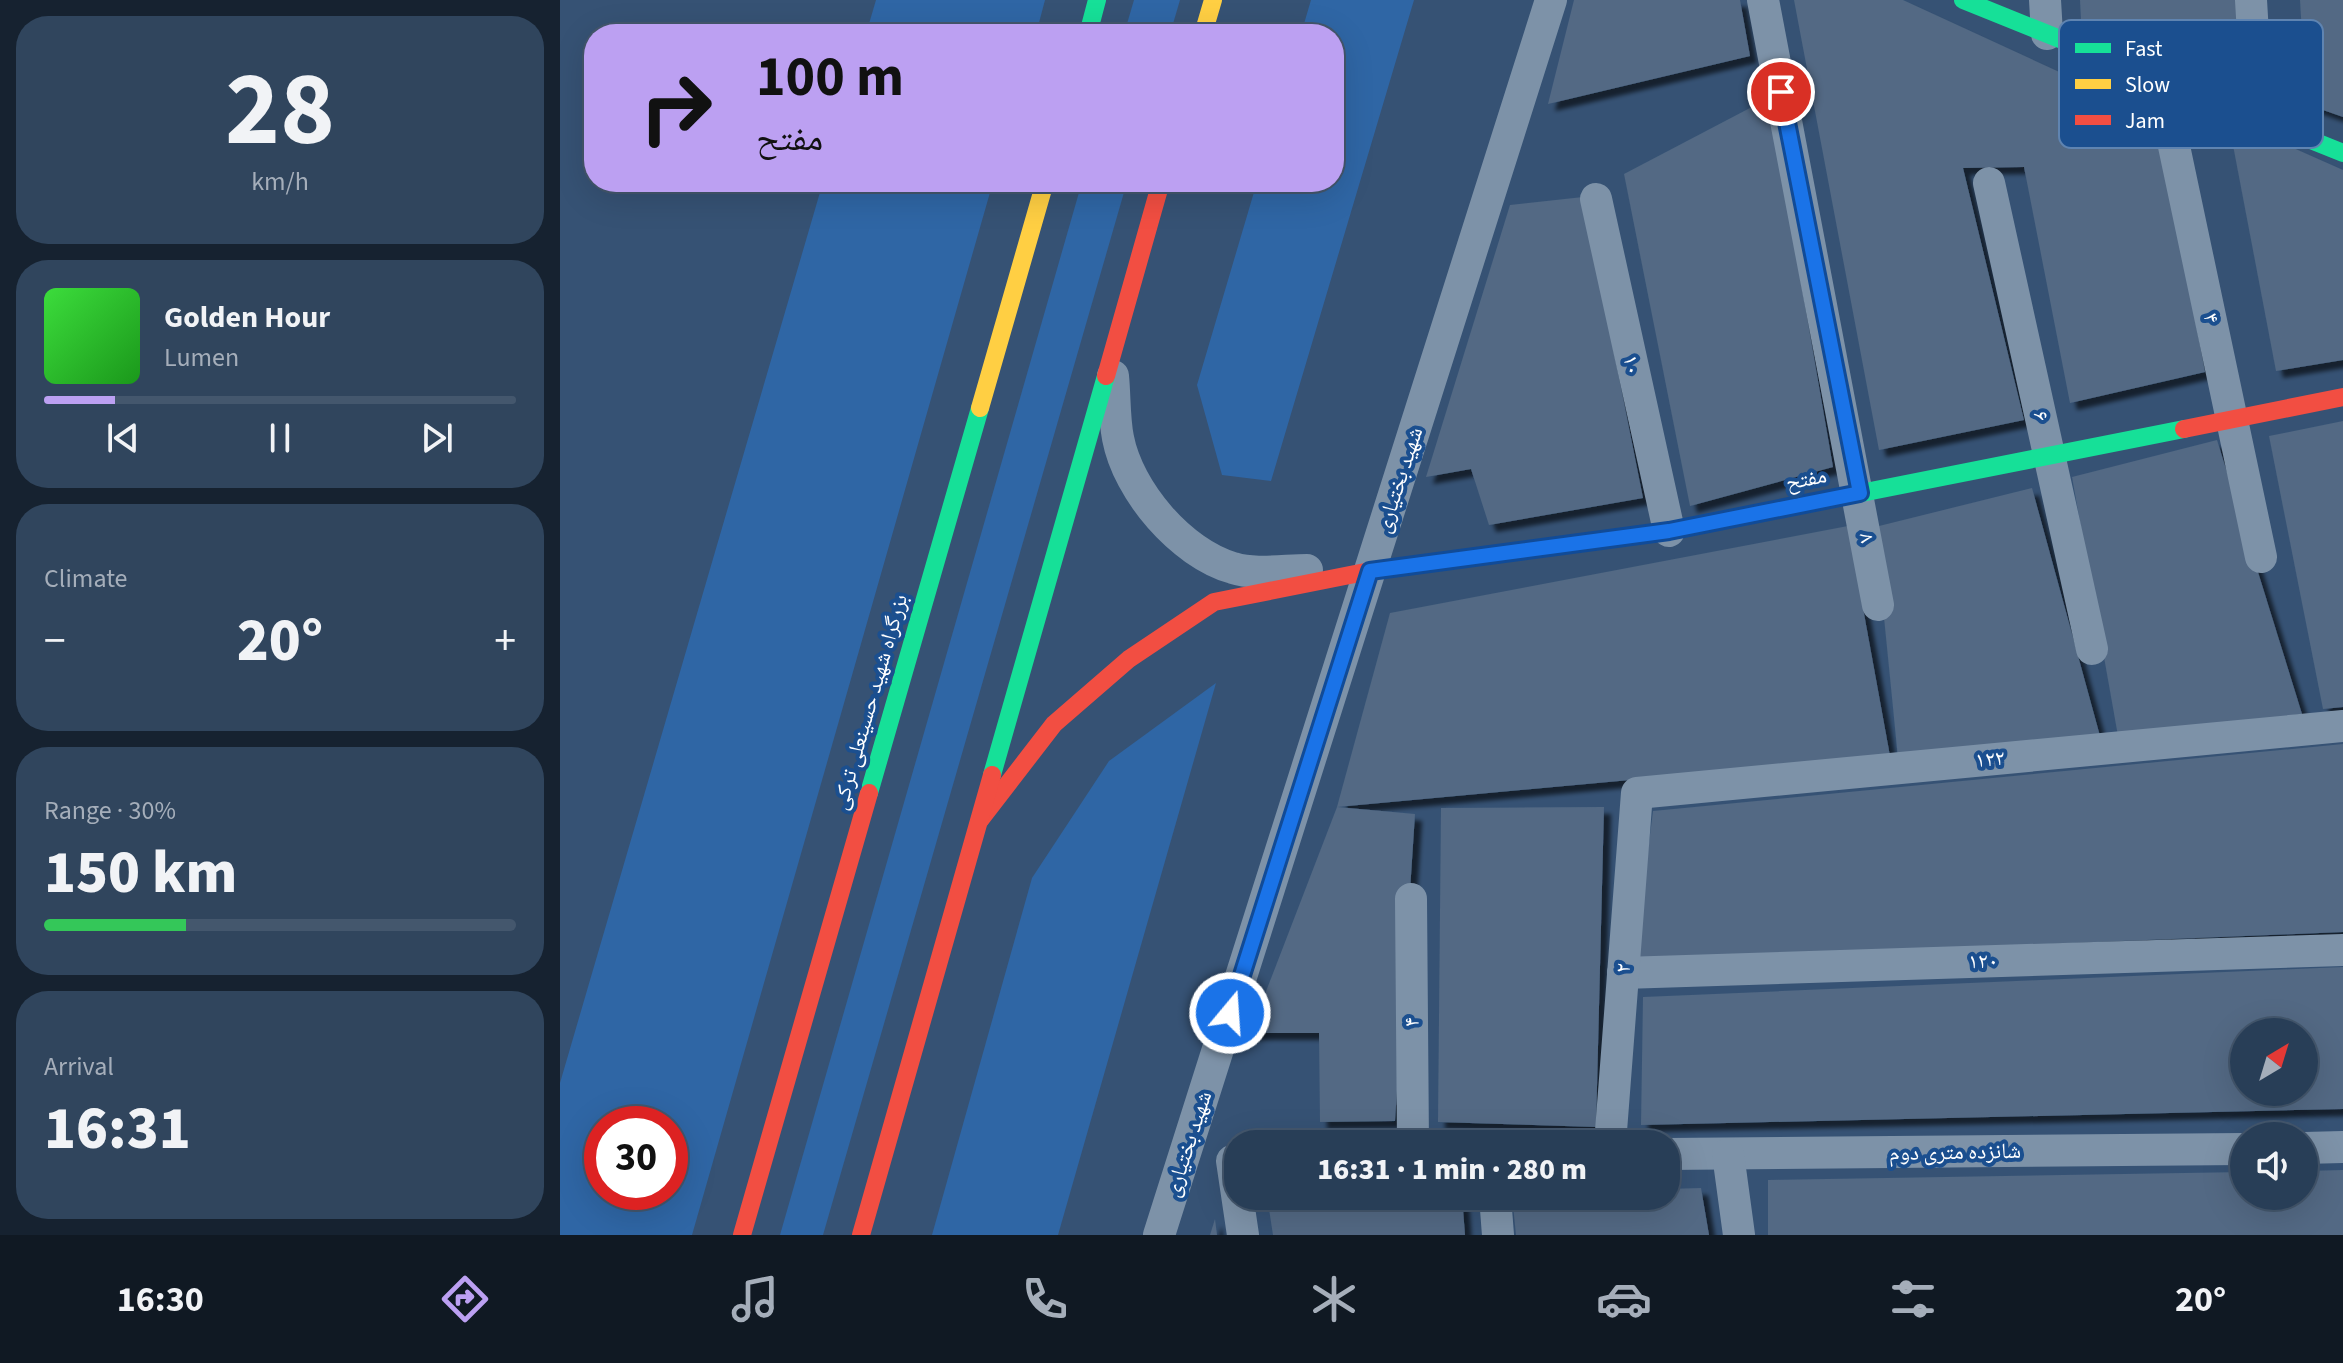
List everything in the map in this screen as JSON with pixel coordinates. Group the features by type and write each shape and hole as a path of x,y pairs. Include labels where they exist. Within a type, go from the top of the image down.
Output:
{"main road":[{"path":"1091,24 1097,0"},
{"path":"1206,24 1213,0"},
{"path":"1963,0 2059,39"},
{"path":"2323,145 2343,153"},
{"name":"بزرگراه شهید حسینعلی ترکی","path":"742,1235 1042,192"},
{"path":"861,1235 1158,192"},
{"name":"مفتح","path":"980,820 1054,724 1129,659 1214,602 1370,571 1669,531 2343,397"}],"street":[{"name":"شهید بختیاری","path":"1159,1235 1551,0"},
{"name":"۸","path":"1763,0 1860,493 1878,605"},
{"path":"2045,0 2047,34"},
{"path":"2251,0 2252,20"},
{"name":"۴","path":"2175,148 2261,557"},
{"name":"۶","path":"1989,183 2092,649"},
{"name":"۱۰","path":"1596,199 1669,531"},
{"path":"1112,355 1118,440 1137,484 1161,520 1194,550 1234,569 1370,571"},
{"name":"۱۲۲","path":"1637,793 2343,726"},
{"name":"۲","path":"1611,1130 1637,793"},
{"name":"۴","path":"1411,899 1413,1130"},
{"name":"۱۲۰","path":"1623,973 2343,950"},
{"path":"2318,1148 2343,1147"},
{"name":"شانزده متری دوم","path":"1680,1154 2230,1149"},
{"path":"1728,1154 1739,1235"},
{"path":"1183,1160 1224,1161"},
{"path":"1240,1210 1243,1235"},
{"path":"1496,1210 1498,1235"}],"shaded area":[{"path":"876,0 1045,0 1039,24 869,24"},
{"path":"1134,0 1180,0 1173,24 1127,24"},
{"path":"1311,0 1414,0 1271,481 1222,475 1197,385 1254,192 1344,192 1344,24 1304,24"},
{"path":"820,192 990,192 692,1235 560,1235 560,1083"},
{"path":"1079,192 1124,192 823,1235 780,1235"},
{"path":"1216,683 1058,1235 932,1235 1032,878 1109,761"}],"building":[{"path":"1574,0 1740,0 1750,56 1548,104"},
{"path":"1794,0 1903,0 2059,72 2059,148 2163,148 2205,372 2070,403 2024,167 1963,168 2024,420 1879,450"},
{"path":"2080,0 2239,0 2240,20 2081,20"},
{"path":"2300,0 2343,0 2343,117 2323,110 2323,20 2301,20"},
{"path":"1769,98 1833,467 1690,506 1624,174"},
{"path":"2234,148 2293,148 2343,170 2343,360 2276,371"},
{"path":"1583,197 1643,498 1489,525 1471,469 1426,477 1510,205"},
{"path":"2343,421 2343,707 2323,709 2269,436"},
{"path":"2217,440 2302,714 2118,736 2072,477"},
{"path":"2032,488 2100,736 1898,758 1875,527"},
{"path":"1848,526 1890,756 1337,807 1390,613"},
{"path":"2343,744 2343,932 1634,961 1653,811"},
{"path":"1337,807 1415,814 1395,1121 1320,1122 1319,1033 1250,1033"},
{"path":"1604,807 1596,1127 1438,1122 1441,808"},
{"path":"2343,967 2343,1109 1641,1125 1643,997"},
{"path":"2343,1170 2343,1235 1768,1235 1768,1180 2230,1172 2230,1210 2318,1210 2318,1171"},
{"path":"1701,1188 1709,1235 1516,1235 1513,1210 1680,1210 1680,1189"},
{"path":"1269,1210 1463,1210 1465,1235 1273,1235"},
{"path":"1215,1219 1217,1235 1210,1235"}],"traffic: fast":[{"path":"1091,24 1097,0"},
{"path":"1963,0 2059,39"},
{"path":"2323,145 2343,153"},
{"path":"992,775 1106,376"},
{"path":"869,793 980,408"},
{"path":"1497,554 1669,531 2184,429"}],"traffic: slow":[{"path":"1206,24 1213,0"},
{"path":"980,408 1042,192"}],"traffic: jam":[{"path":"1106,376 1158,192"},
{"path":"2184,429 2343,397"},
{"path":"980,820 1054,724 1129,659 1214,602 1370,571 1497,554"},
{"path":"861,1235 992,775"},
{"path":"742,1235 869,793"}],"route":[{"path":"1230,1013 1370,571 1669,531 1860,493 1781,92"}]}
